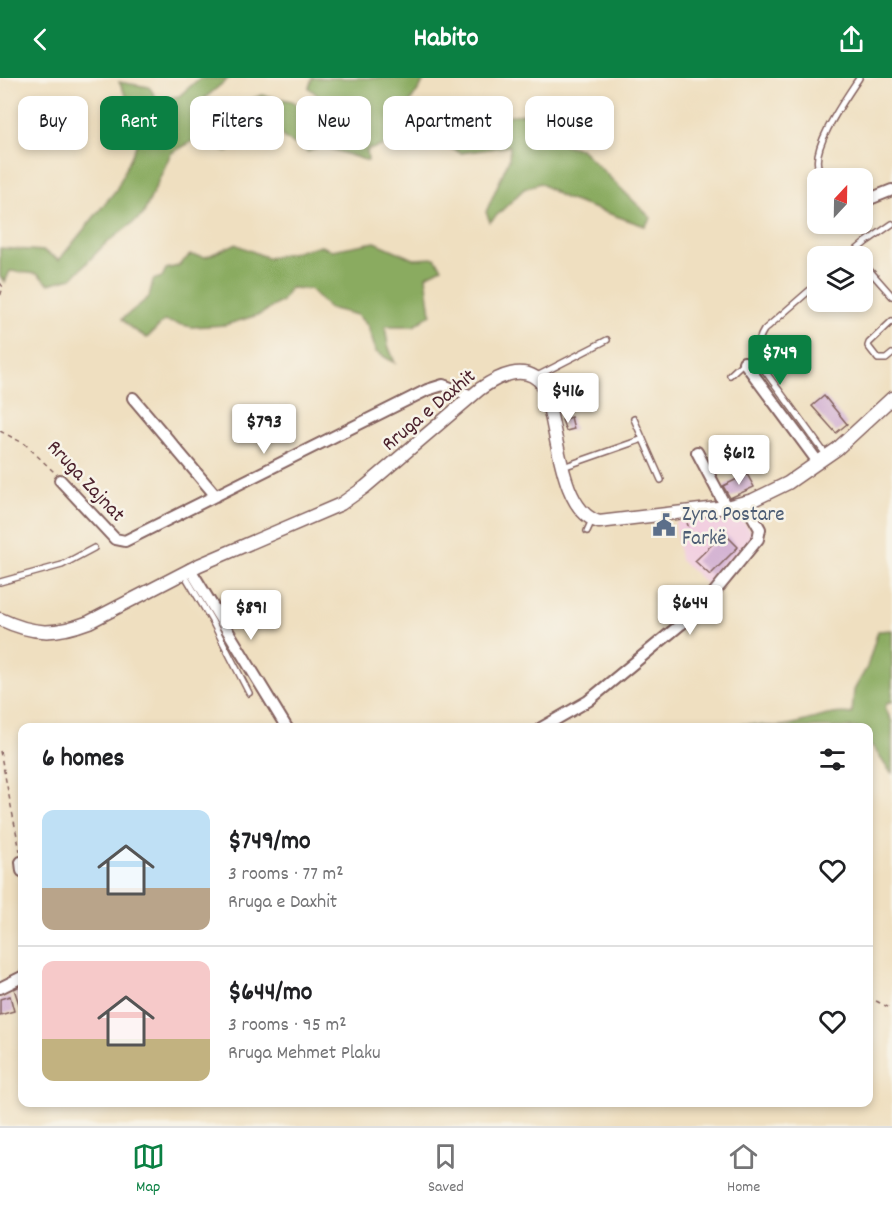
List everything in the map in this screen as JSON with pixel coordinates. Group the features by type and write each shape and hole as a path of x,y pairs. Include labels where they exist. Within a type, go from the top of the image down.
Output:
{"street":[{"path":"873,198 892,190"},
{"path":"744,362 823,459"},
{"name":"Rruga e Daxhit","path":"0,619 35,632 57,632 89,622 186,571 327,510 353,496 488,383 512,373 525,373 535,377"},
{"path":"535,377 544,388 567,483 589,526 745,503 788,483 823,459 857,432 892,398"},
{"name":"Rruga Zajnat","path":"60,480 115,539 125,541 427,390 442,385 472,396"},
{"path":"133,398 216,496"},
{"path":"697,452 726,507"},
{"path":"550,723 588,701 703,606 758,539 760,529 745,503"},
{"path":"186,571 284,723"},
{"path":"0,988 18,978"}],"lane":[{"path":"819,168 818,163 828,126 859,78"},
{"path":"866,246 892,224"},
{"path":"873,274 892,296"},
{"path":"807,293 764,330 759,338 757,349 760,364 823,459"},
{"path":"892,321 869,342 868,346 878,359 886,360 892,354"},
{"path":"535,377 607,340"},
{"path":"730,375 744,362"},
{"path":"634,419 662,480"},
{"path":"563,467 643,439"},
{"path":"0,582 62,566 94,548"},
{"path":"186,571 249,693"}],"path":[{"path":"0,283 3,287 0,297"},
{"name":"Rruga Zajnat","path":"0,431 25,444 60,480"},
{"path":"686,521 695,542"},
{"path":"0,752 18,845"},
{"path":"873,1000 892,1009"}],"shaded area":[{"path":"738,515 755,536 709,586 680,560 675,522"}],"green space":[{"path":"200,78 229,78 207,96 190,96 190,143 178,149 178,96"},
{"path":"312,78 426,78 414,96 383,96 383,146 371,149 371,96 318,96 309,88"},
{"path":"119,82 149,87 155,96 126,96"},
{"path":"284,99 296,104 296,145 284,138"},
{"path":"525,114 525,150 582,150 651,218 645,226 564,198 540,183 524,189 490,222 486,212 509,159 510,150 513,150 513,115"},
{"path":"134,150 177,150 171,153 143,215 103,246 72,278 49,284 37,274 10,271 5,282 0,277 0,248 44,251 59,260 116,190"},
{"path":"334,150 367,150 368,161"},
{"path":"454,150 482,150 461,153"},
{"path":"375,242 414,259 435,258 442,268 426,276 431,314 414,326 385,326 388,345 395,363 376,352 368,326 357,315 329,308 310,289 290,288 282,301 261,314 225,325 192,327 164,321 147,338 122,319 149,297 153,280 162,277 166,269 178,266 190,255 206,257 235,244 268,258 321,246 332,250"},
{"path":"892,630 892,702 888,702 885,708 892,722 892,773 873,748 873,723 799,723 834,714 852,714 854,690 867,667 878,631"}],"building":[{"path":"824,396 847,424 836,433 812,406"},
{"path":"571,417 574,429 566,431 562,420"},
{"path":"747,474 754,487 730,498 723,486"},
{"path":"724,533 738,547 710,575 695,561"},
{"path":"18,987 18,1001 14,989"},
{"path":"10,996 14,1011 0,1015 0,999"}],"place":[{"name":"Zyra Postare Farkë","path":"664,525"}]}
